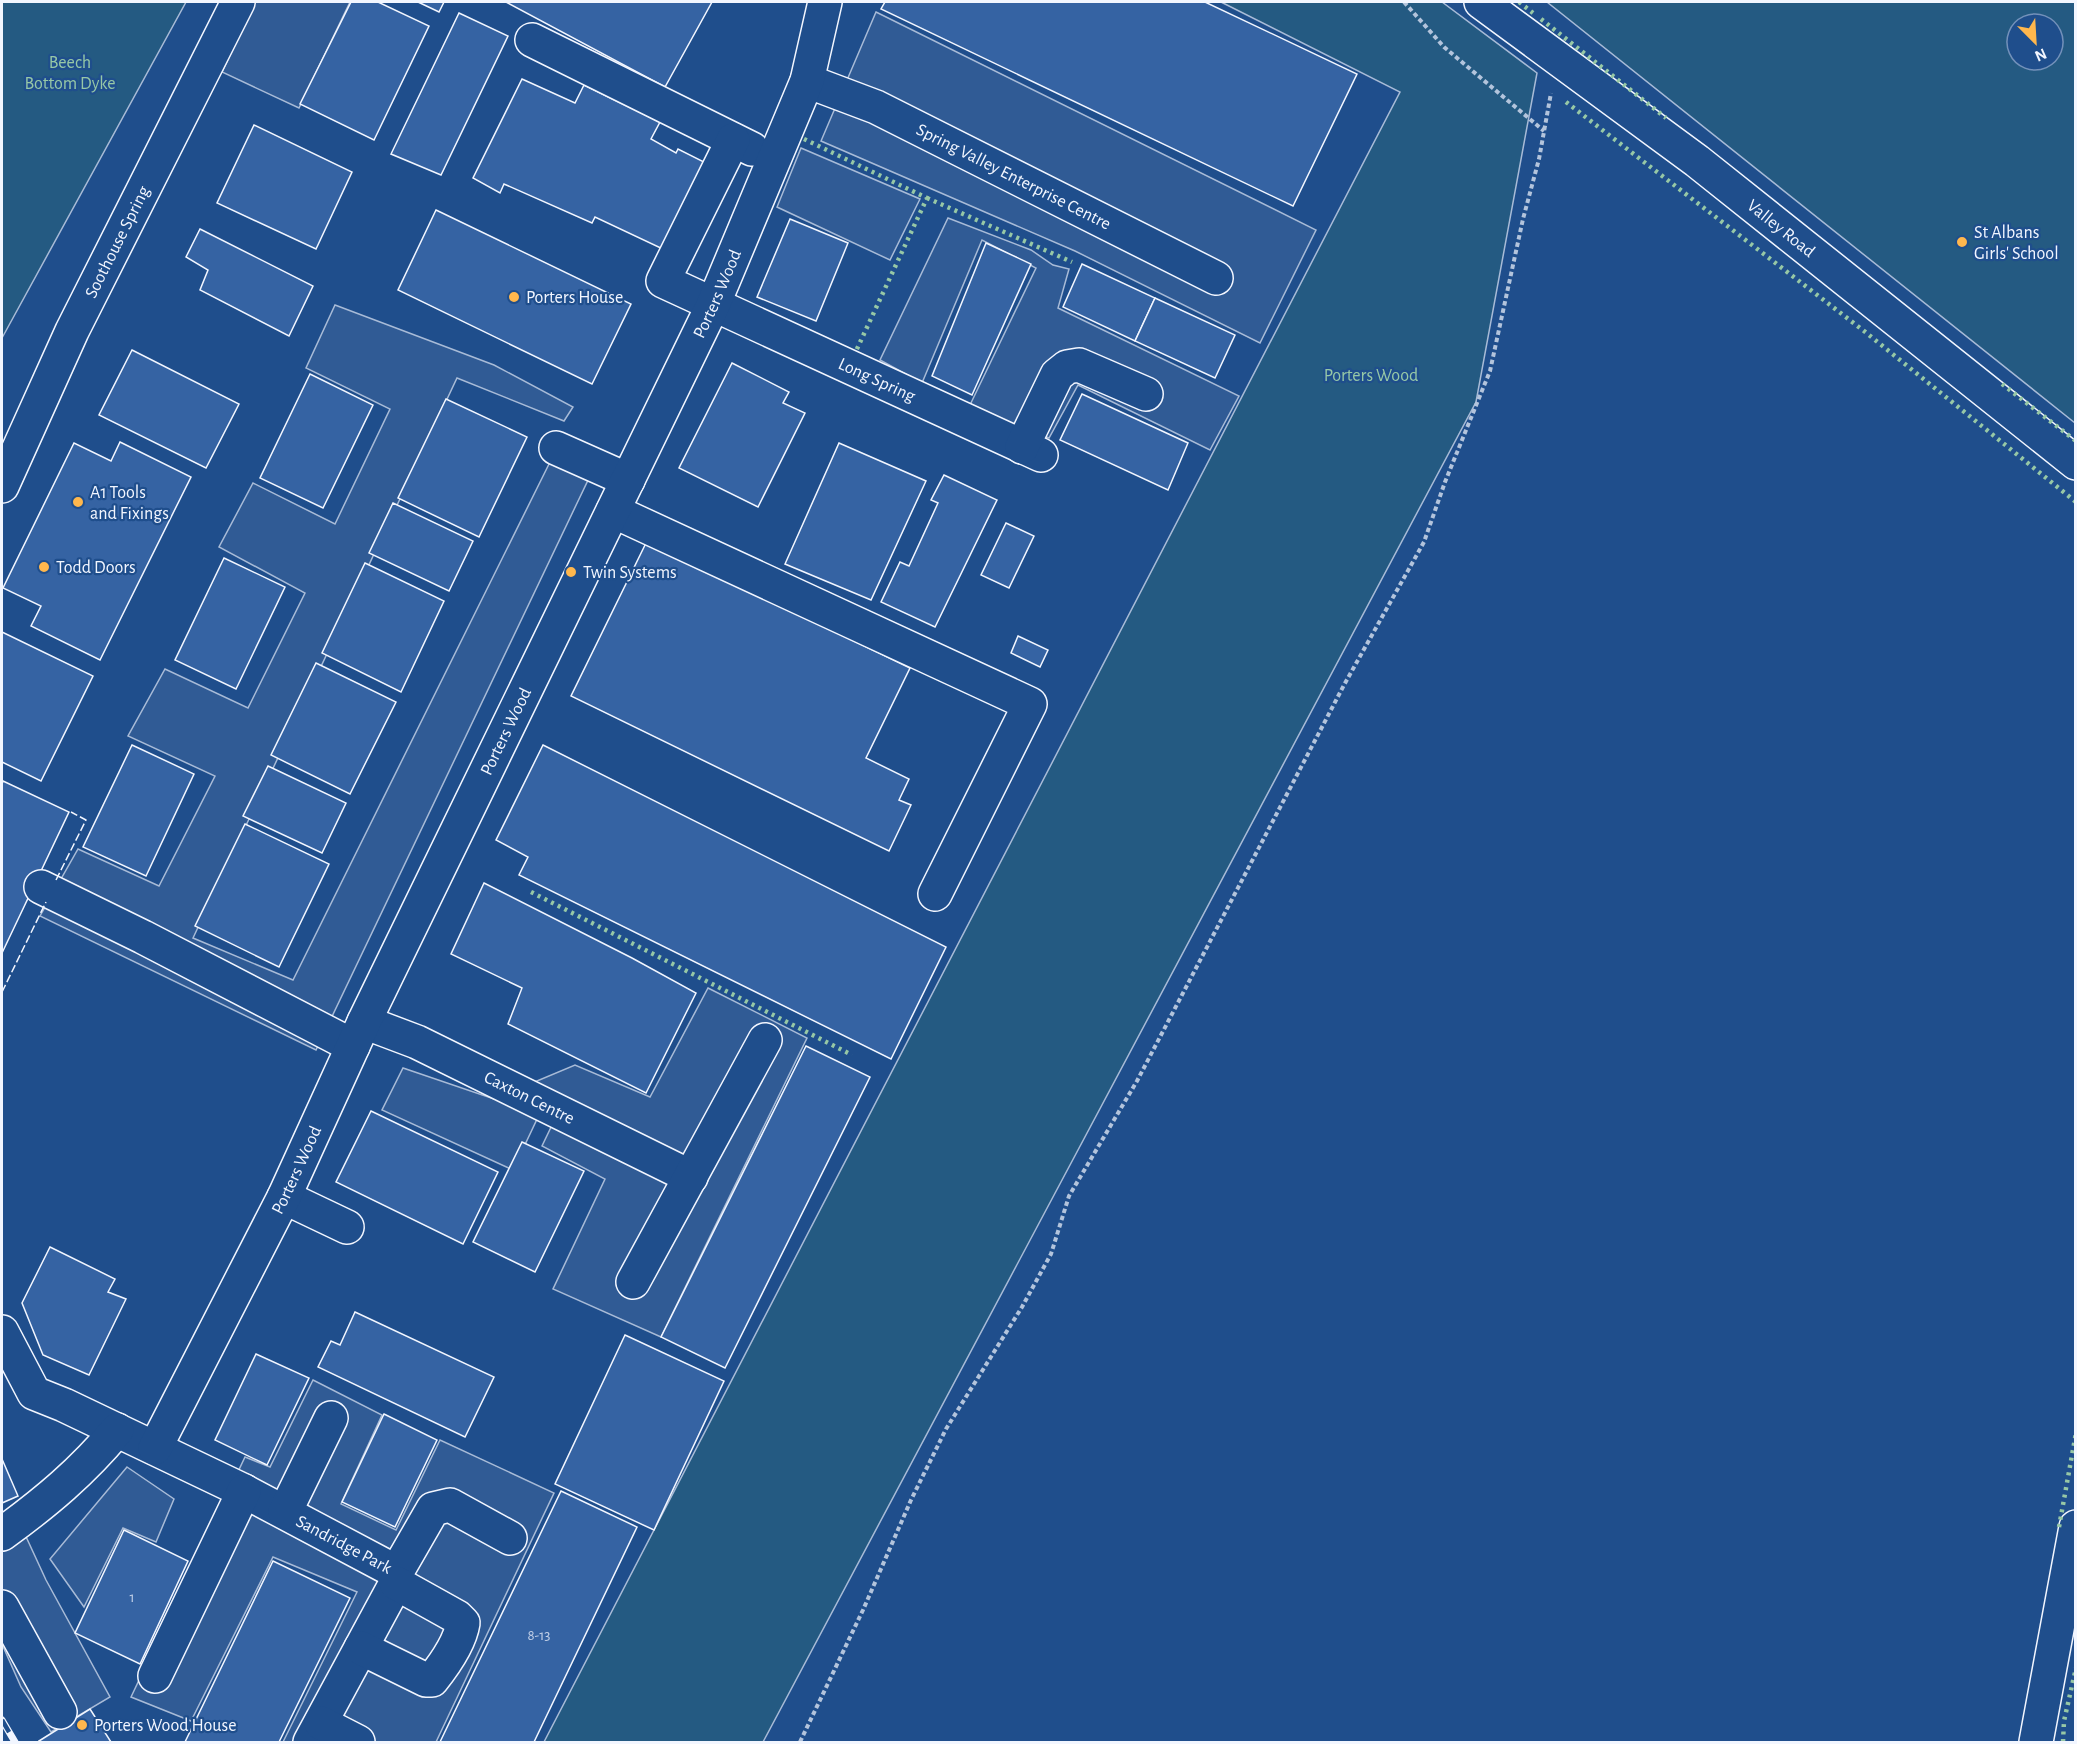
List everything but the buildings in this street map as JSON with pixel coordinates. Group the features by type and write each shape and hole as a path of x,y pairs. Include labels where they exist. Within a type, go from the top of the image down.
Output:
{"street":[{"name":"Soothouse Spring","path":"2,486 72,331 238,2"},
{"name":"Porters Wood","path":"155,1448 284,1197 359,1034 713,305 807,81 825,2"},
{"name":"Valley Road","path":"1481,2 1697,161 2076,463"},
{"path":"532,40 775,161"},
{"name":"Spring Valley Enterprise Centre","path":"807,81 876,107 1216,278"},
{"name":"Long Spring","path":"733,140 663,281 1032,451 1058,375 1067,367 1079,365 1146,393"},
{"path":"556,448 628,480"},
{"path":"613,511 1030,704 935,894"},
{"name":"Caxton Centre","path":"41,887 281,1009 359,1034 417,1042 691,1177"},
{"path":"633,1282 765,1040"},
{"path":"284,1197 347,1227"},
{"name":"Sandridge Park","path":"2,1332 34,1393 244,1491 389,1568 395,1579 315,1733"},
{"path":"285,1512 331,1418"},
{"path":"2,1534 44,1503 92,1460 117,1430"},
{"path":"155,1676 244,1491"},
{"path":"360,1648 426,1680 432,1680 461,1632 463,1623 457,1617 395,1579 433,1509 450,1504 510,1538"},
{"path":"2036,1743 2076,1527"},
{"path":"2,1607 60,1712"},
{"path":"315,1733 358,1743"}],"path":[{"path":"1404,2 1444,47 1545,131"},
{"path":"800,1743 863,1610 911,1500 946,1429 1022,1307 1051,1254 1069,1196 1137,1081 1339,695 1424,542 1445,482 1490,371 1545,131 1554,56"}],"green space":[{"name":"Beech Bottom Dyke","path":"2,2 186,2 2,338"},
{"name":"Porters Wood","path":"1221,2 1442,2 1537,73 1476,402 763,1742 544,1742 1400,92"},
{"name":"St Albans Girls' School","path":"1547,2 2075,2 2075,423"}],"shaded area":[{"path":"255,2 350,2 299,108 222,72"},
{"path":"876,12 1316,230 1260,343 1075,251 821,141"},
{"path":"801,148 920,199 890,260 777,207"},
{"path":"948,218 1031,250 1053,265 1069,269 1058,308 1239,396 1210,450 1078,385 1049,438 969,407 1036,268 982,240 922,383 880,360"},
{"path":"335,305 494,365 573,407 564,421 457,378 193,938 293,980 553,456 590,476 316,1050 40,916 78,849 159,886 215,776 128,736 165,669 248,708 305,593 219,547 253,483 335,524 390,409 306,368"},
{"path":"708,988 807,1038 661,1337 553,1289 605,1179 542,1146 554,1121 539,1115 513,1170 382,1110 403,1068 494,1099 575,1065 650,1097"},
{"path":"313,1380 382,1415 341,1504 396,1530 440,1440 554,1493 436,1742 283,1742 357,1592 273,1557 191,1721 131,1697 245,1457 270,1467"},
{"path":"127,1467 174,1499 156,1542 123,1528 84,1607 50,1559"},
{"path":"16,1515 46,1580 110,1697 51,1732 21,1687 2,1644 2,1522"}],"railway":[{"path":"2,1720 15,1742"}],"hedge":[{"path":"1519,2 1533,13"},
{"path":"1541,19 1666,118"},
{"path":"1566,102 1864,331 2076,502"},
{"path":"804,139 927,198 856,351"},
{"path":"927,198 1072,262"},
{"path":"2002,384 2076,441"},
{"path":"531,892 852,1055"},
{"path":"2059,1527 2076,1433"},
{"path":"2063,1742 2064,1721 2076,1668"}],"fence":[{"path":"56,880 86,820 71,812"},
{"path":"2,992 46,902"}],"place":[{"name":"St Albans Girls' School","path":"1962,242"},
{"name":"Porters House","path":"514,297"},
{"name":"A1 Tools and Fixings","path":"78,502"},
{"name":"Todd Doors","path":"44,567"},
{"name":"Twin Systems","path":"571,572"},
{"name":"Porters Wood House","path":"82,1725"}]}
